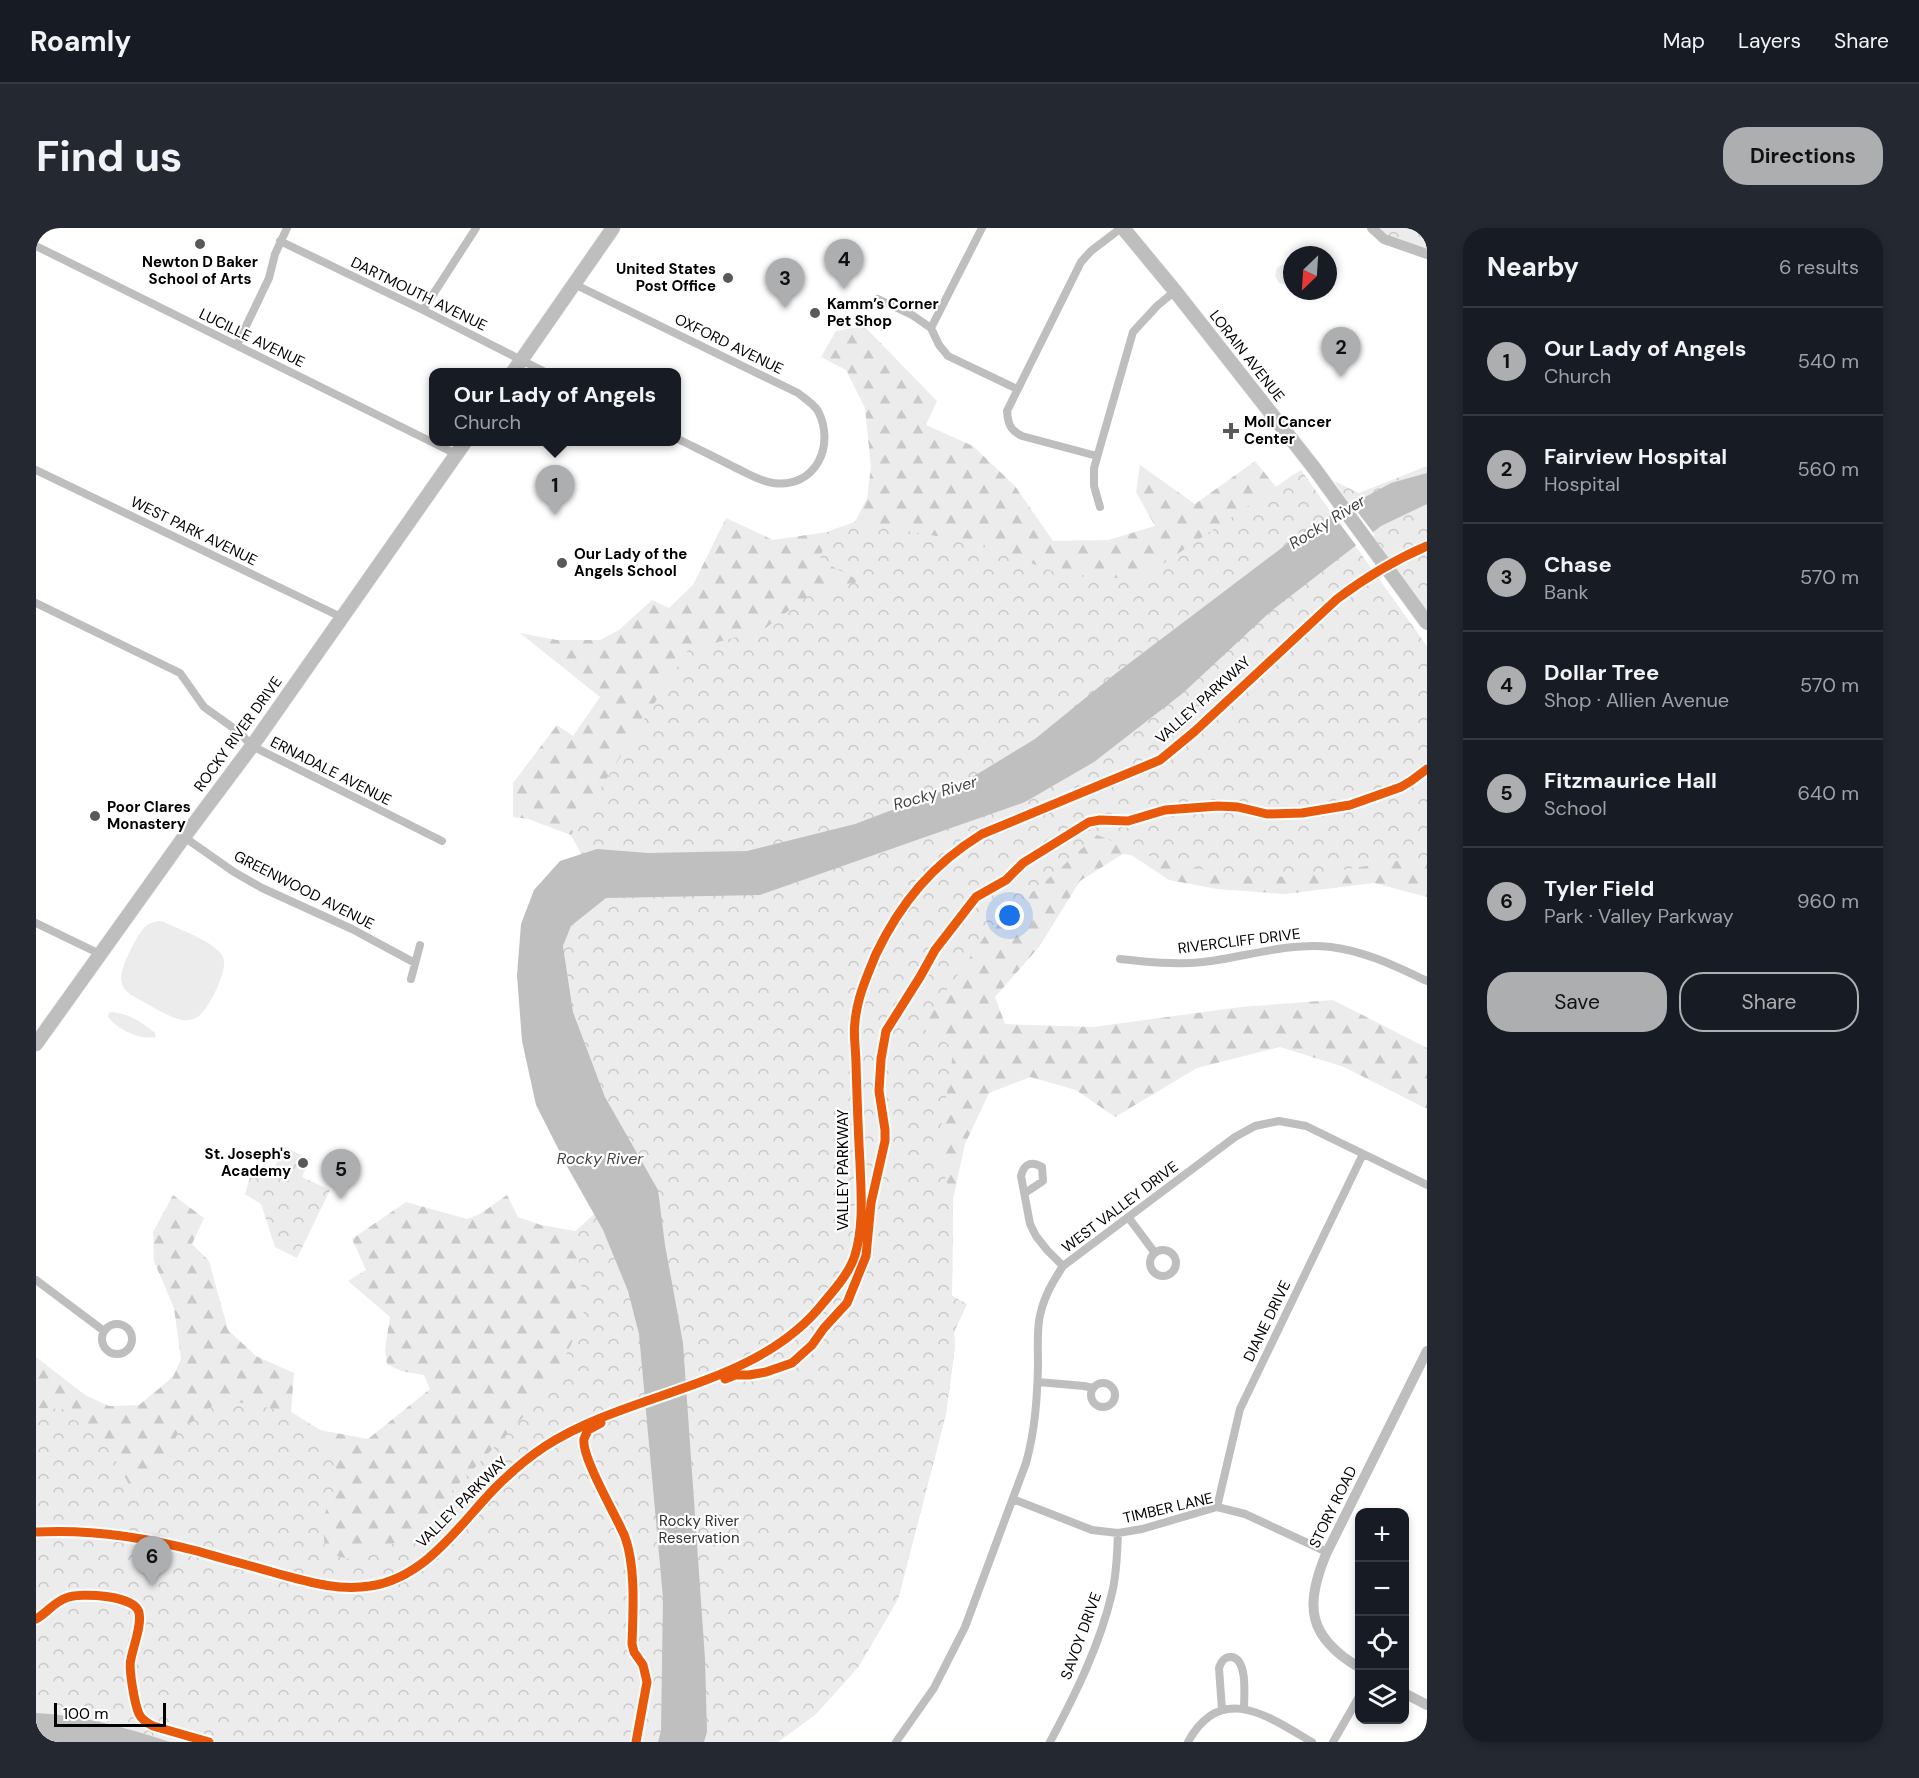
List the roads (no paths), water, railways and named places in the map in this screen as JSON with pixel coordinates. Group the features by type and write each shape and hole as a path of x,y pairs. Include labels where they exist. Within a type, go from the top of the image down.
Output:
{"main road":[{"path":"516,368 613,228"},
{"name":"LORAIN AVENUE","path":"1122,228 1175,291 1314,468 1427,623"},
{"name":"ROCKY RIVER DRIVE","path":"36,1044 252,746 462,446"}],"street":[{"path":"237,345 269,278 274,254 287,228"},
{"path":"931,328 982,228"},
{"path":"1097,456 1014,432 1008,422 1007,411 1081,262 1091,251 1122,228"},
{"path":"1372,228 1384,239 1427,254"},
{"path":"423,310 473,229"},
{"name":"DARTMOUTH AVENUE","path":"280,242 423,310 537,368"},
{"name":"LUCILLE AVENUE","path":"36,246 429,441"},
{"name":"OXFORD AVENUE","path":"574,284 798,393 817,410 825,431 825,449 818,463 808,475 792,482 775,483 759,479 681,440"},
{"path":"1100,507 1094,486 1094,468 1133,332 1157,306 1175,291"},
{"path":"878,299 912,315 931,328 939,345 948,356 1017,389"},
{"name":"LUCILLE AVENUE","path":"440,446 456,454"},
{"name":"WEST PARK AVENUE","path":"36,470 341,617"},
{"name":"VALLEY PARKWAY","path":"36,1532 65,1530 145,1539 313,1584 343,1588 370,1586 413,1571 440,1547 520,1464 544,1447 575,1429 616,1411 695,1384 752,1361 801,1327 822,1306 854,1258 860,1232 861,1198 855,1023 864,981 890,925 909,898 936,868 963,845 982,834 1160,760 1194,732 1337,599 1400,557 1427,546"},
{"name":"ERNADALE AVENUE","path":"36,603 180,672 204,707 239,732 252,746 442,841"},
{"name":"GREENWOOD AVENUE","path":"184,837 234,872 262,888 352,929 415,963"},
{"path":"36,923 100,954"},
{"path":"411,979 420,945"},
{"name":"RIVERCLIFF DRIVE","path":"1120,960 1156,963 1202,962 1282,948 1333,947 1358,952 1389,963 1427,981"},
{"name":"WEST VALLEY DRIVE","path":"896,1742 934,1688 954,1651 1013,1499 1031,1446 1038,1382 1039,1321 1045,1298 1063,1266 1235,1137 1255,1126 1280,1121 1306,1126 1427,1185"},
{"name":"DIANE DRIVE","path":"1216,1507 1240,1408 1363,1154"},
{"path":"1025,1193 1030,1224 1036,1236 1063,1266"},
{"path":"1128,1217 1155,1253"},
{"path":"36,1280 104,1331"},
{"name":"STORY ROAD","path":"1355,1666 1342,1658 1327,1644 1319,1630 1313,1611 1318,1573 1427,1351"},
{"path":"1038,1382 1093,1388"},
{"name":"TIMBER LANE","path":"1013,1499 1092,1530 1118,1533 1142,1529 1216,1507 1245,1514 1327,1552"},
{"name":"SAVOY DRIVE","path":"1050,1742 1072,1700 1103,1623 1117,1567 1118,1533"},
{"path":"1222,1710 1219,1668 1225,1658 1230,1657 1240,1661 1243,1668 1244,1709"},
{"path":"1409,1696 1427,1705"},
{"path":"1333,1742 1355,1702"},
{"path":"1188,1742 1201,1723 1222,1710 1233,1707 1267,1716 1312,1742"}],"water":[{"name":"Rocky River","path":"1427,473 1427,504 1381,526 1270,612 1183,693 1094,762 1025,802 760,895 606,898 571,926 563,946 573,1012 605,1097 658,1190 665,1245 683,1343 705,1659 707,1732 704,1742 658,1742 661,1731 663,1598 639,1334 628,1291 603,1230 536,1105 522,1041 517,975 521,924 534,890 560,861 597,849 648,853 747,851 855,824 961,784 1035,739 1115,674 1308,528 1391,483"},
{"path":"36,1713 70,1716 104,1723 170,1742 36,1742"}],"place":[{"name":"Newton D Baker School of Arts","path":"200,244"},
{"name":"United States Post Office","path":"728,278"},
{"name":"Dollar Tree","path":"844,289"},
{"name":"Chase","path":"785,308"},
{"name":"Kamm’s Corner Pet Shop","path":"815,313"},
{"name":"Fairview Hospital","path":"1341,377"},
{"name":"Moll Cancer Center","path":"1231,431"},
{"name":"Our Lady of Angels","path":"555,515"},
{"name":"Our Lady of the Angels School","path":"562,563"},
{"name":"Poor Clares Monastery","path":"95,816"},
{"name":"St. Joseph's Academy","path":"303,1163"},
{"name":"Fitzmaurice Hall","path":"341,1199"},
{"name":"Tyler Field","path":"152,1586"}],"park label":[{"name":"Rocky River Reservation","path":"699,1530"}]}
